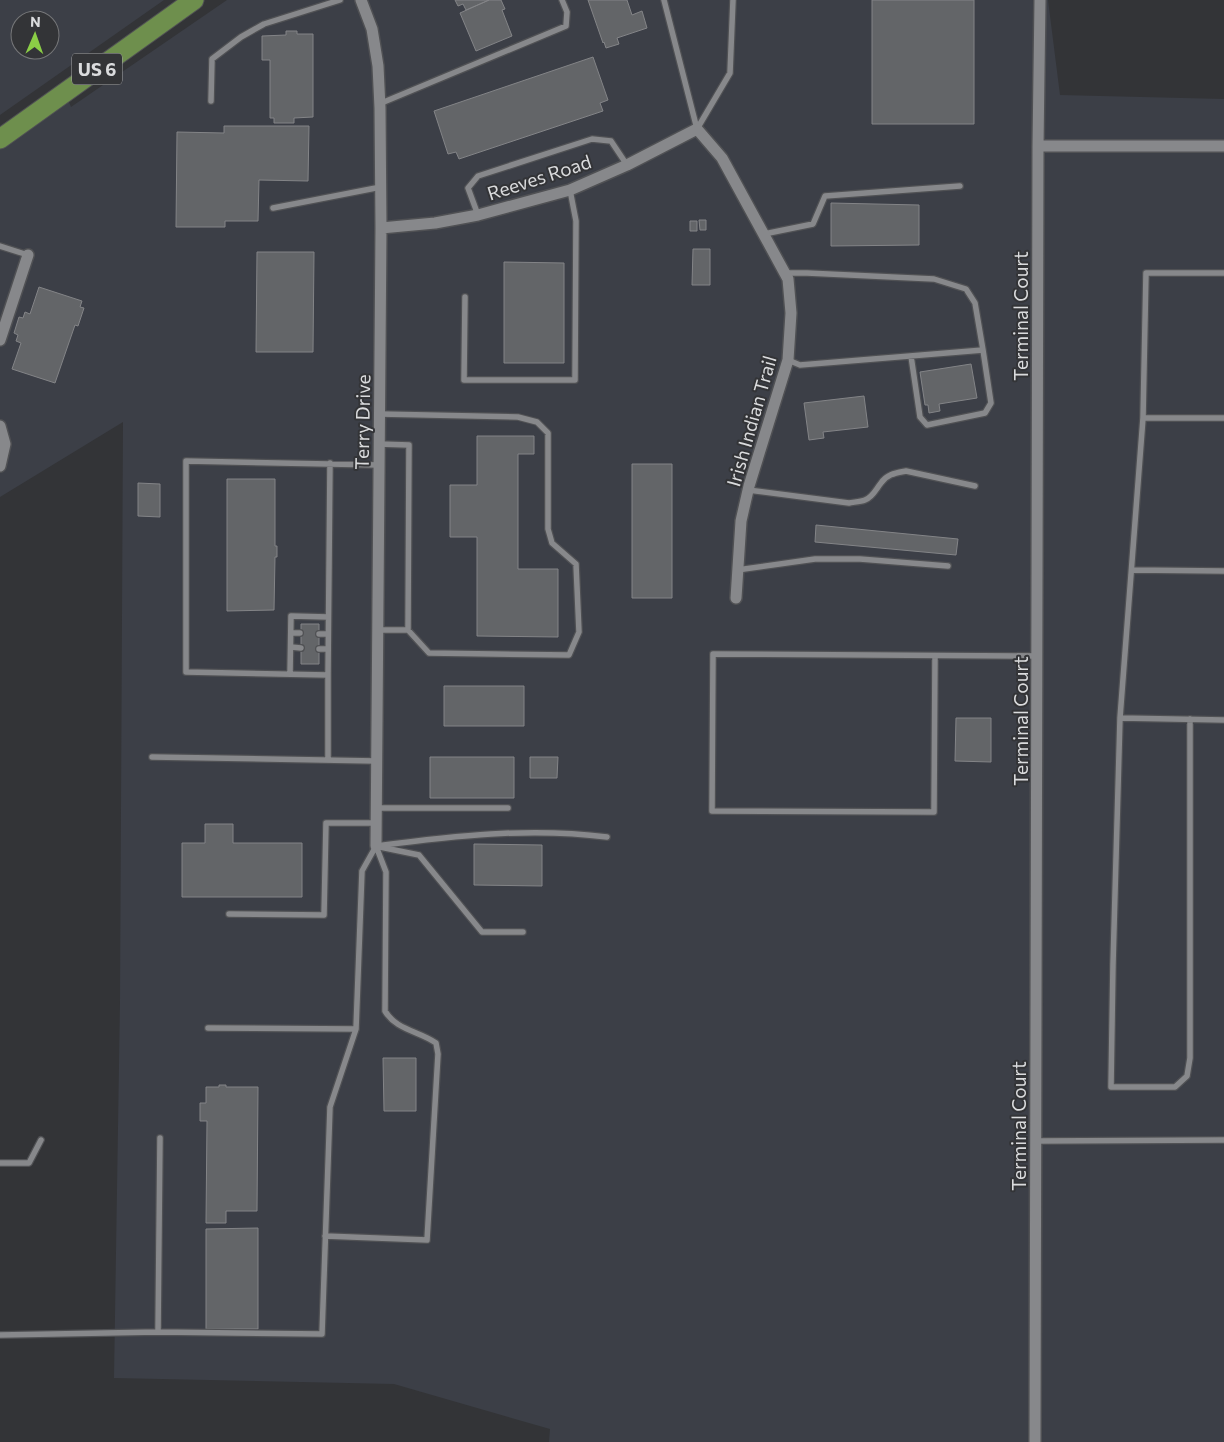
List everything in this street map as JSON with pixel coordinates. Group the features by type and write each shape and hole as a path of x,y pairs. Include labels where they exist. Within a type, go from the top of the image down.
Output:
{"main road":[{"name":"US 6","path":"0,138 194,0"}],"street":[{"name":"Terry Drive","path":"361,0 372,29 378,66 381,187 376,846"},
{"name":"Terminal Court","path":"1035,1442 1040,0"},
{"name":"Reeves Road","path":"381,228 435,223 478,215 570,190 626,165 698,129"},
{"name":"Irish Indian Trail","path":"698,129 722,158 788,279 791,313 788,360 748,490 742,521 736,598"},
{"path":"1038,146 1224,146"},
{"path":"0,340 28,255"},
{"path":"0,426 5,444 0,466"}],"lane":[{"path":"211,101 212,59 241,37 264,24 340,0"},
{"path":"379,104 566,26 567,12 562,0"},
{"path":"664,0 698,129"},
{"path":"698,129 730,74 733,0"},
{"path":"478,215 468,188 478,176 592,139 611,141 626,165"},
{"path":"764,234 813,224 825,196 960,186"},
{"path":"272,208 381,187"},
{"path":"465,297 464,380 575,380 576,222 570,190"},
{"path":"0,246 28,255"},
{"path":"785,274 807,273 934,279 966,290 975,303 983,350 991,403 985,413 927,425 920,417 911,356"},
{"path":"1190,719 1190,1058 1187,1076 1176,1087 1111,1087 1120,718 1143,418 1146,273 1224,273"},
{"path":"788,360 800,365 983,350"},
{"path":"379,444 409,445 408,630 429,653 569,655 579,632 576,564 552,543 548,529 548,433 537,422 518,417 380,414"},
{"path":"1143,418 1224,418"},
{"path":"328,675 186,672 186,461 379,465"},
{"path":"328,760 330,463"},
{"path":"748,490 849,503 865,500 876,492 881,482 888,476 906,471 975,486"},
{"path":"737,570 815,559 860,559 948,566"},
{"path":"1132,570 1224,572"},
{"path":"290,674 291,616 328,618"},
{"path":"378,630 408,630"},
{"path":"291,633 300,633"},
{"path":"319,634 328,634"},
{"path":"291,648 301,648"},
{"path":"318,649 328,649"},
{"path":"935,656 934,812 712,811 712,654 1038,656"},
{"path":"1120,718 1224,720"},
{"path":"152,757 376,761"},
{"path":"376,808 508,808"},
{"path":"229,914 324,914 326,823 376,823"},
{"path":"376,846 475,834 526,832 558,832 607,837"},
{"path":"376,846 419,855 482,932 523,932"},
{"path":"0,1335 158,1332 322,1334 330,1107 356,1029 362,871 376,846"},
{"path":"325,1236 427,1240 438,1054 436,1043 428,1037 406,1029 390,1020 385,1012 386,872 376,846"},
{"path":"208,1028 356,1029"},
{"path":"158,1332 160,1138"},
{"path":"0,1163 28,1163 41,1140"},
{"path":"1036,1141 1224,1140"}],"shaded area":[{"path":"0,0 164,0 0,115"},
{"path":"227,0 1048,0 1060,95 1224,99 1224,1442 549,1442 550,1429 394,1384 114,1378 120,1002 123,422 0,497 0,145 67,97 71,107"}],"building":[{"path":"455,0 489,0 466,10 463,4 458,6"},
{"path":"489,0 501,0 505,9 502,10 512,36 476,51 460,13"},
{"path":"588,0 627,0 632,15 642,11 647,28 617,38 619,44 606,48"},
{"path":"872,0 974,0 974,124 872,124"},
{"path":"286,31 297,31 297,34 313,34 313,117 294,118 294,123 274,123 274,118 270,118 270,60 262,60 262,36 286,35"},
{"path":"593,57 608,100 600,103 603,111 459,159 456,152 448,154 434,111"},
{"path":"224,126 309,126 308,181 259,180 258,221 225,221 225,227 176,227 177,132 224,133"},
{"path":"831,203 919,205 919,245 831,246"},
{"path":"699,220 706,220 706,230 700,230"},
{"path":"690,221 697,221 697,231 690,231"},
{"path":"693,249 710,249 710,285 692,285"},
{"path":"257,252 314,252 313,352 256,352"},
{"path":"504,262 564,263 564,363 504,363"},
{"path":"39,287 82,301 80,307 84,308 78,326 75,325 55,383 12,369 21,343 16,341 18,335 14,333 19,317 23,318 25,312 30,314"},
{"path":"971,364 977,398 939,404 940,411 929,413 928,405 925,405 920,372"},
{"path":"864,396 868,427 823,432 824,438 809,440 804,403"},
{"path":"477,436 534,436 534,454 518,454 518,569 558,569 558,637 477,636 477,537 450,537 450,485 477,485"},
{"path":"632,464 672,464 672,598 632,598"},
{"path":"227,479 275,479 275,546 277,546 277,557 275,557 274,610 227,611"},
{"path":"138,483 160,484 160,517 138,516"},
{"path":"816,525 958,539 956,555 815,542"},
{"path":"301,624 319,624 319,664 301,664"},
{"path":"444,686 524,686 524,726 444,726"},
{"path":"956,718 991,718 991,762 955,761"},
{"path":"430,757 514,757 514,798 430,798"},
{"path":"530,757 558,757 557,778 530,778"},
{"path":"205,824 233,824 233,843 302,843 302,897 182,897 182,843 205,843"},
{"path":"474,844 542,845 542,886 474,885"},
{"path":"383,1058 416,1058 416,1111 384,1111"},
{"path":"219,1085 226,1085 226,1087 258,1087 257,1211 226,1211 226,1223 206,1223 207,1121 200,1121 200,1103 206,1103 206,1087 219,1087"},
{"path":"258,1228 258,1329 206,1329 206,1229"}]}
